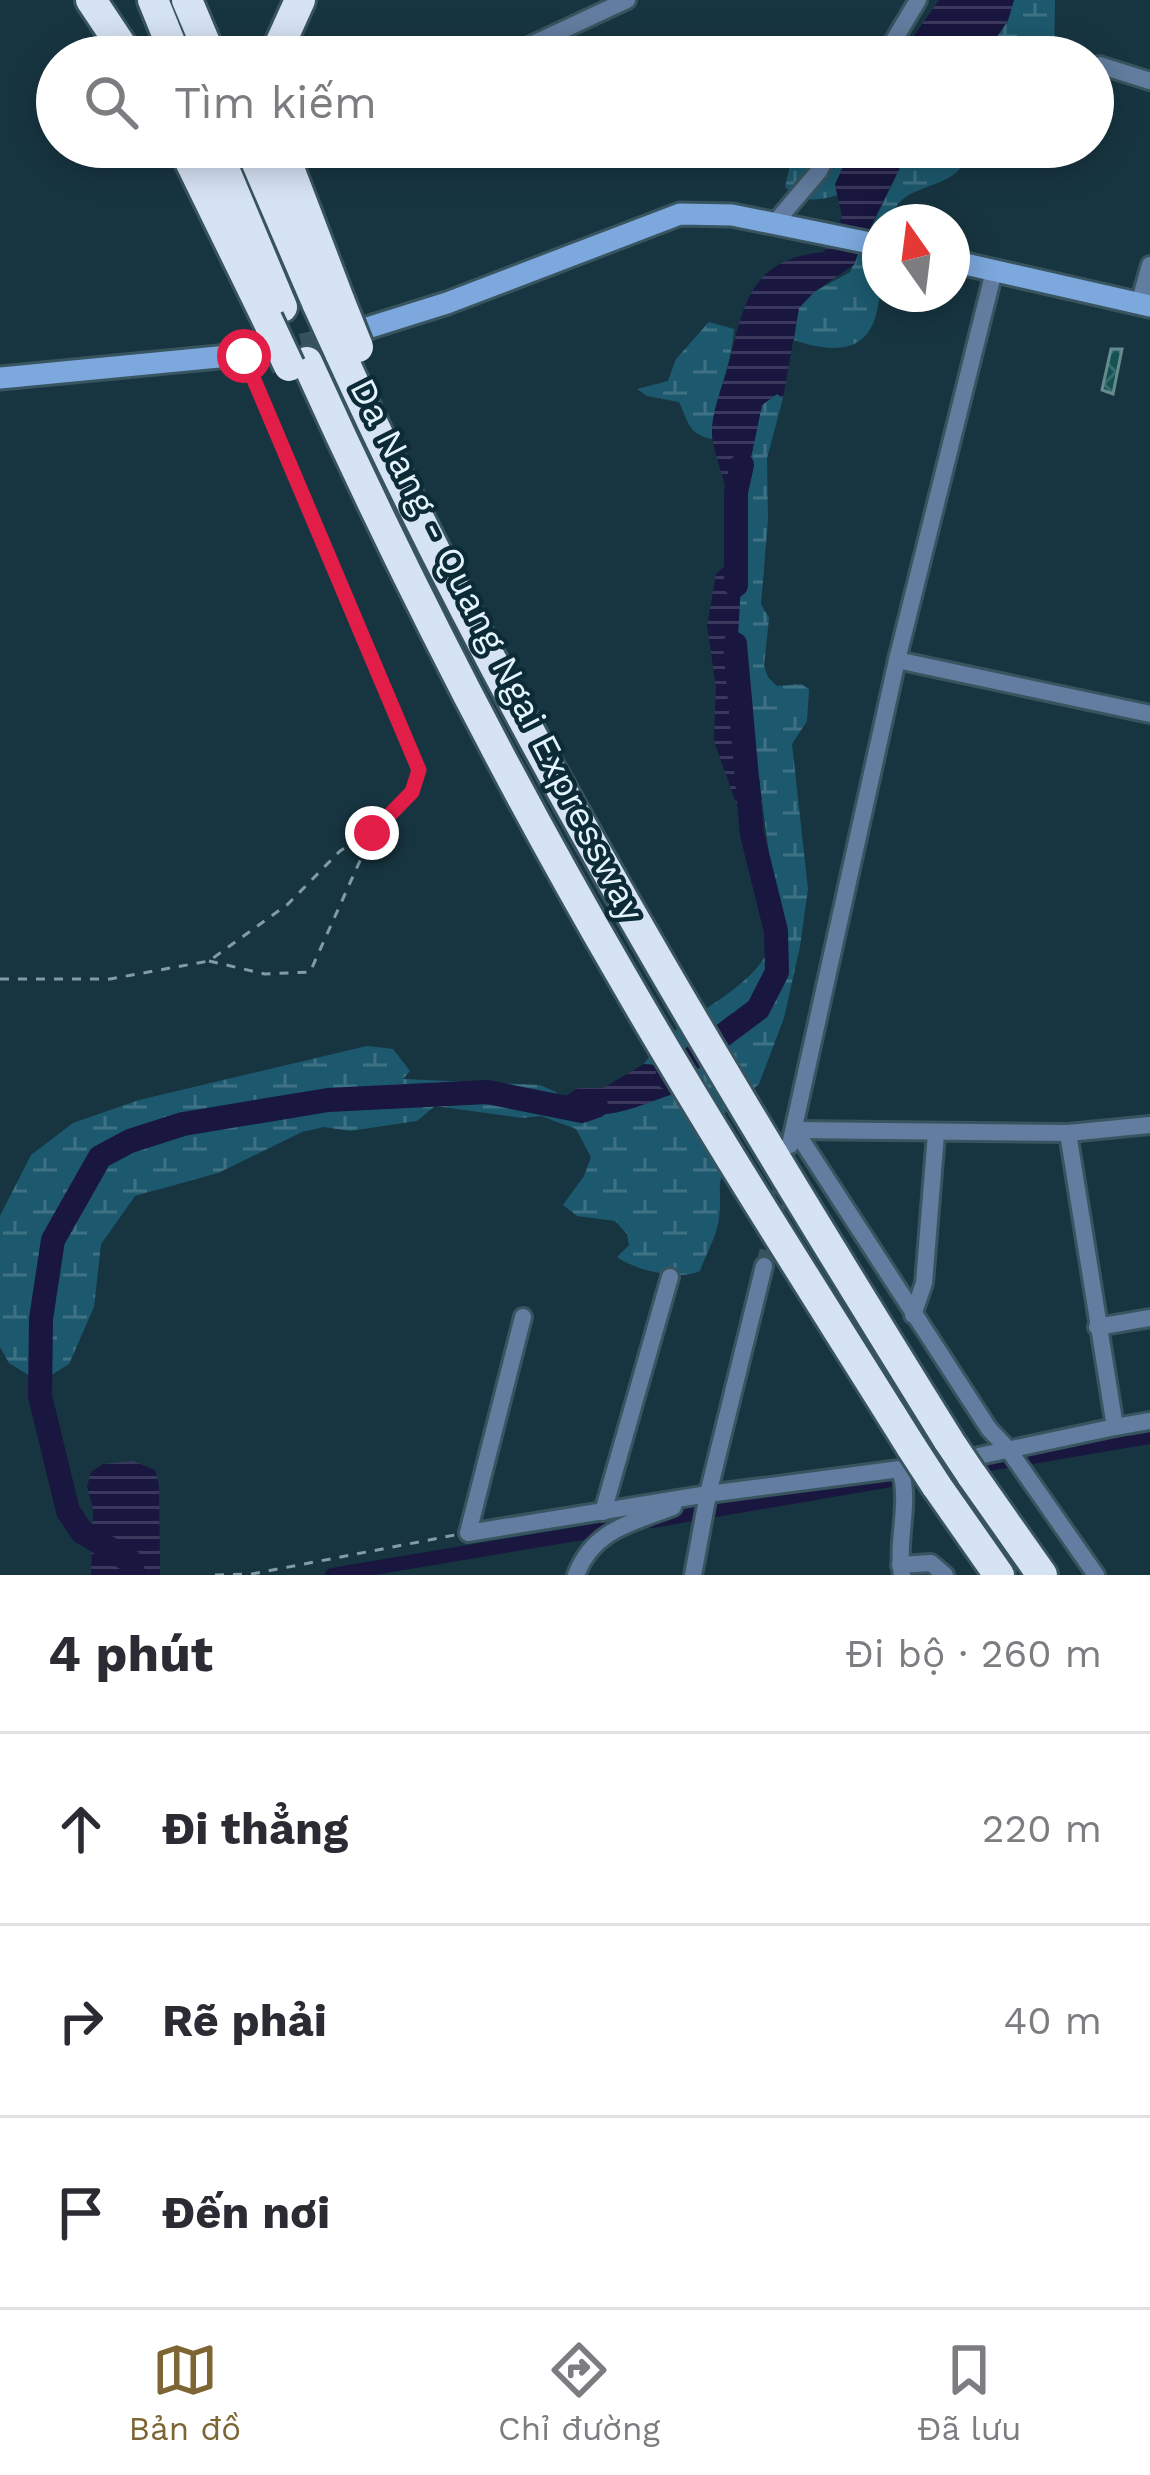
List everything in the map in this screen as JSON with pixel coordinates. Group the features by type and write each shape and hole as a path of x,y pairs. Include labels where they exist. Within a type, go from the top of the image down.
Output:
{"highway":[{"path":"91,0 115,36"},
{"path":"153,0 168,36"},
{"path":"187,0 202,36"},
{"path":"284,36 300,0"},
{"path":"194,168 276,317"},
{"path":"222,168 276,317"},
{"path":"261,168 329,304"},
{"path":"287,168 329,304"},
{"name":"Da Nang - Quang Ngai Expressway","path":"329,304 354,343 484,646 651,954 949,1442 975,1465"},
{"name":"Da Nang - Quang Ngai Expressway","path":"276,317 620,974 906,1472"},
{"path":"975,1465 1042,1575"},
{"path":"906,1472 936,1485 999,1575"}],"main road":[{"path":"354,343 669,216 732,214 862,242"},
{"path":"970,265 1145,305"},
{"path":"0,378 252,355"}],"street":[{"path":"550,36 627,0"},
{"path":"897,36 918,0"},
{"path":"1114,69 1150,81"},
{"path":"773,225 821,168"},
{"path":"1145,305 1150,265"},
{"path":"994,271 897,660 792,1137 989,1429 1096,1575"},
{"path":"897,660 1150,714"},
{"path":"792,1137 1068,1133 1150,1125"},
{"path":"1068,1133 1115,1426"},
{"path":"913,1315 924,1283 936,1134"},
{"path":"693,1575 701,1521 764,1265"},
{"path":"603,1512 670,1276"},
{"path":"523,1317 468,1533 900,1469 906,1472 901,1570 931,1563 945,1575"},
{"path":"1097,1327 1150,1318"},
{"path":"975,1465 1115,1426 1150,1421"},
{"path":"576,1575 587,1549 601,1538 707,1497"}],"path":[{"path":"209,961 288,904 340,851 376,829 412,792 419,770 252,355"},
{"path":"0,979 110,979 209,961 265,974 310,972 376,829"},
{"path":"214,1575 252,1574 468,1533"}],"green space":[{"path":"1014,0 1055,0 1054,36 998,36"},
{"path":"789,168 842,168 835,184 838,195 810,199 785,187"},
{"path":"900,168 961,168 954,174 898,204 883,204"},
{"path":"862,247 862,312 876,312 865,336 850,346 826,348 794,340 799,308 814,292 850,272"},
{"path":"709,322 734,329 712,439 694,431 679,402 647,396 637,389 668,381 676,359"},
{"path":"777,394 783,398 767,458 761,604 769,618 764,666 777,686 801,684 809,689 807,721 792,744 808,889 784,1018 759,1084 723,1115 741,1151 722,1177 718,1224 700,1271 669,1274 625,1262 617,1257 629,1245 627,1234 615,1221 577,1216 563,1205 591,1157 576,1129 541,1116 522,1118 435,1106 417,1121 302,1132 218,1173 135,1196 101,1244 94,1307 69,1364 40,1382 9,1363 0,1347 0,1216 31,1155 73,1123 139,1100 367,1046 393,1049 410,1071 403,1079 540,1085 556,1092 558,1101 574,1113 636,1107 673,1094 656,1065 644,1064 671,1034 752,973 776,931 780,937 759,778 734,707 745,486 762,405"}],"shaded area":[{"path":"939,0 1014,0 997,36 914,36"},
{"path":"843,168 900,168 882,204 862,204 862,244 855,264 799,308 783,398 777,394 762,405 745,486 736,492 726,490 712,427 745,307 764,276 779,265 824,252 842,217 835,185"},
{"path":"743,549 734,707 759,778 762,804 750,819 742,816 714,741 716,687 707,626 716,574"},
{"path":"644,1064 655,1065 673,1094 601,1115 586,1114 558,1101 578,1088 603,1088"},
{"path":"133,1461 155,1470 159,1485 160,1575 91,1575 93,1508 87,1487 91,1472 103,1464"}],"building":[{"path":"1111,349 1122,349 1113,394 1102,390"}],"waterway":[{"path":"736,585 736,492 742,465"},
{"path":"667,1077 758,1009 777,972 776,931 752,834 735,644"},
{"path":"134,1575 130,1561 82,1532 68,1511 40,1396 41,1319 53,1240 100,1157 130,1141 183,1124 328,1100 487,1092 582,1111 596,1106"},
{"path":"930,1474 1150,1437"},
{"path":"652,1521 908,1477"},
{"path":"332,1575 618,1527"}],"tunnel":[{"path":"271,351 346,334"},
{"path":"764,1266 784,1175"}],"route":[{"path":"244,356 419,770 412,792 372,833"}]}
